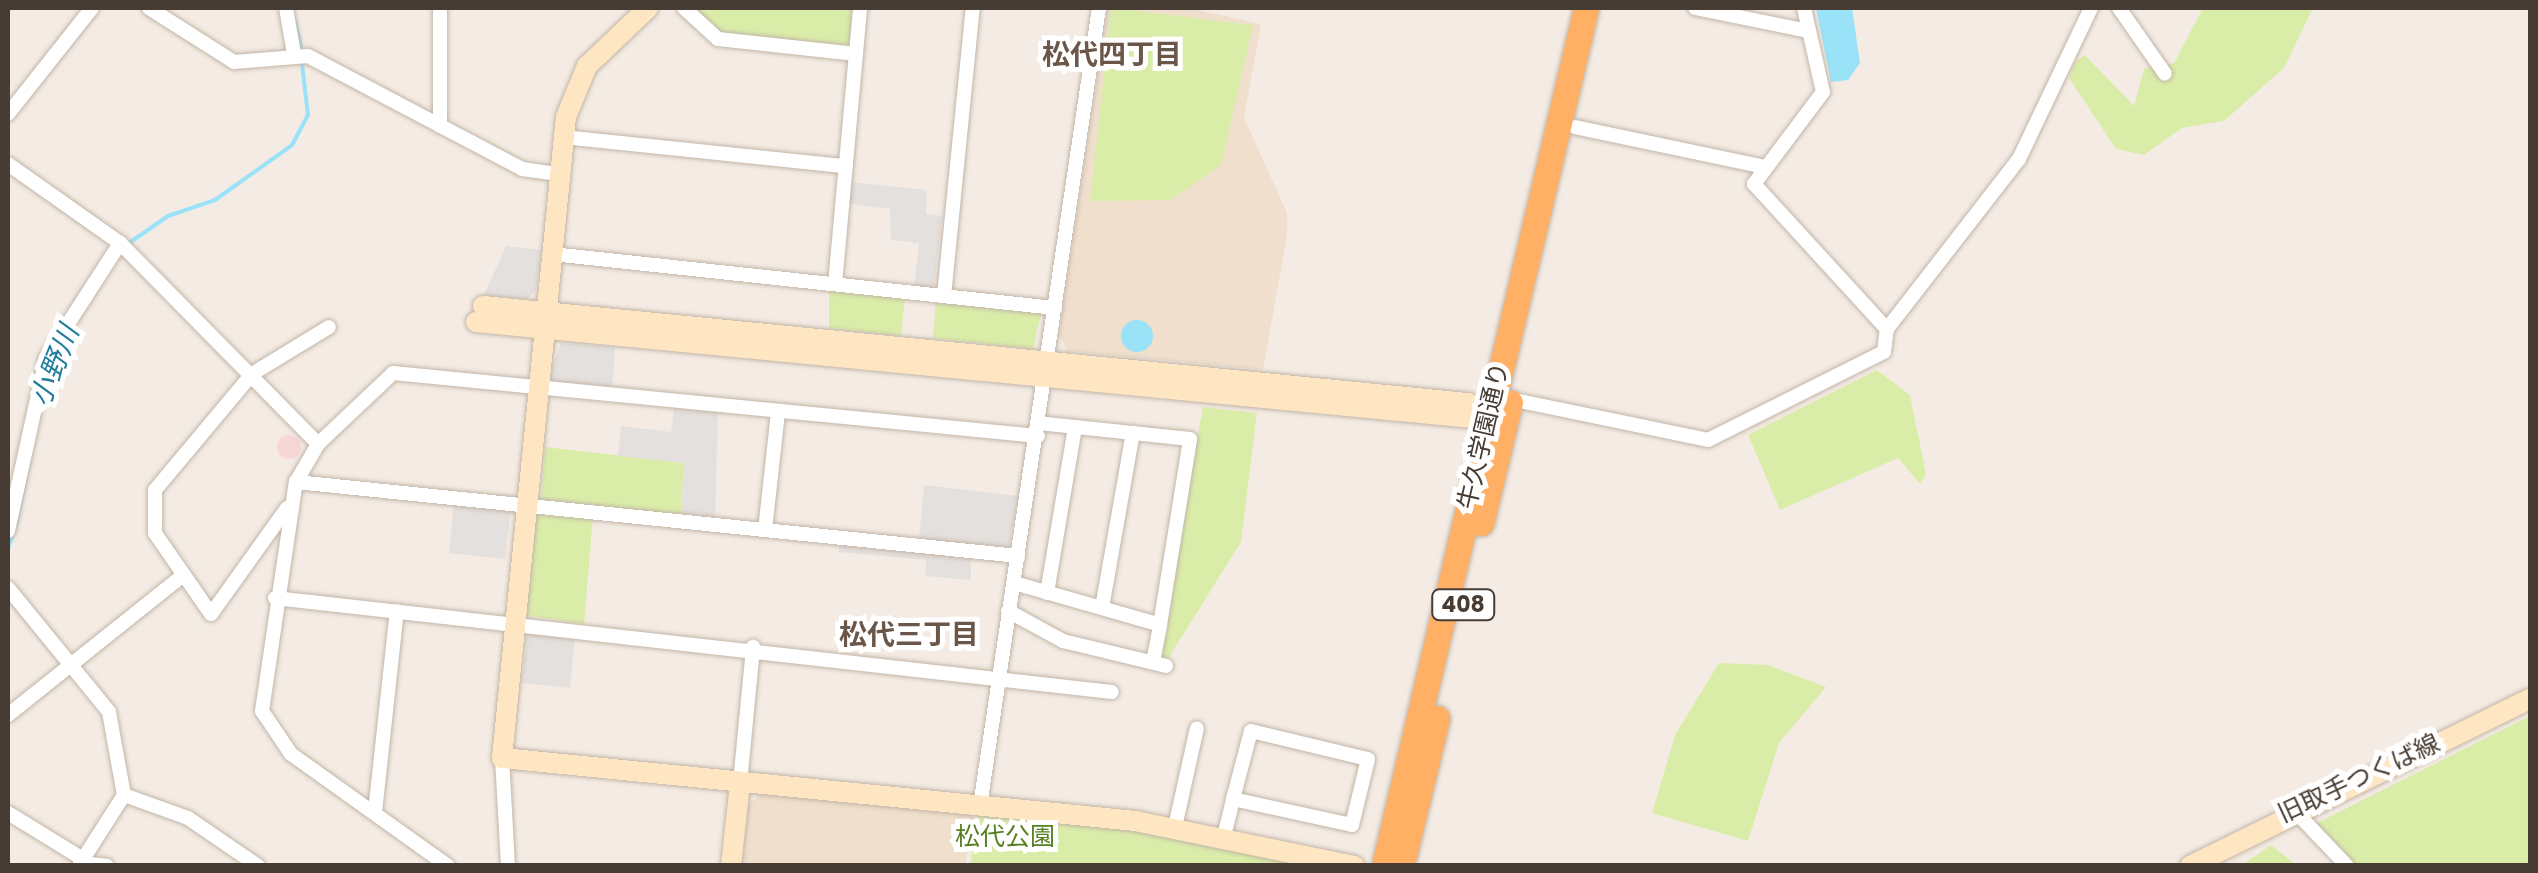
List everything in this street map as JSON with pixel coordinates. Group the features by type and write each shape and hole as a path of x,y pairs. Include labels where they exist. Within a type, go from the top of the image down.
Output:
{"highway":[{"name":"牛久学園通り","path":"1402,866 1586,8"},
{"name":"牛久学園通り","path":"1384,866 1603,8"}],"street":[{"path":"8,114 92,8"},
{"path":"149,8 234,62 294,54 522,169 559,174"},
{"path":"286,8 294,54"},
{"path":"440,8 440,126"},
{"path":"508,866 502,758 563,137 586,66 648,8"},
{"path":"684,8 718,40 856,54"},
{"path":"835,284 860,8"},
{"path":"944,296 973,8"},
{"path":"980,806 1099,8"},
{"path":"1695,8 1732,11 1808,31"},
{"path":"1804,8 1823,92 1754,184 1887,329"},
{"path":"479,314 1498,412 1708,440 1884,352 1887,329 2020,159 2091,8"},
{"path":"2120,8 2164,74"},
{"path":"1575,126 1765,167"},
{"path":"563,137 846,166"},
{"path":"8,164 120,243 318,444"},
{"path":"8,531 46,358 120,243"},
{"path":"552,254 1054,308"},
{"path":"288,508 218,609 210,614 156,533 156,490 252,374 329,327"},
{"path":"448,866 291,754 269,726 260,689 288,508 296,482 318,444 393,373 778,413 1039,430 1074,427 1190,439 1160,625 1160,664 1063,641 1008,611"},
{"path":"765,530 778,413"},
{"path":"1047,592 1074,427"},
{"path":"1102,608 1134,434"},
{"path":"296,482 1018,556"},
{"path":"8,714 182,576"},
{"path":"1014,583 1160,625"},
{"path":"8,588 109,712 124,795 80,862"},
{"path":"274,598 1001,673 1112,692"},
{"path":"375,812 397,610"},
{"path":"731,866 753,647"},
{"name":"旧取手つくば線","path":"2190,866 2292,809 2530,698"},
{"path":"1175,827 1196,728"},
{"path":"1224,836 1233,799 1252,731 1368,759 1352,826 1233,799"},
{"path":"502,758 1175,827 1326,863 1354,866"},
{"path":"124,795 188,818 258,866"},
{"path":"2292,809 2347,866"},
{"path":"8,813 80,862 106,866"}],"shaded area":[{"path":"1108,8 1189,8 1261,24 1244,118 1287,213 1287,235 1263,370 1068,351 1059,335"},
{"path":"850,182 927,190 926,214 942,216 934,287 914,287 919,243 891,240 890,209 849,204"},
{"path":"506,246 541,250 536,291 526,299 484,295"},
{"path":"561,343 615,347 612,390 547,382"},
{"path":"674,409 718,412 715,519 681,518 684,463 618,456 621,426 671,432"},
{"path":"289,435 301,447 289,459 277,447"},
{"path":"924,485 1019,496 1008,548 919,539"},
{"path":"454,502 511,508 505,559 449,553"},
{"path":"840,542 971,556 971,580 925,576 926,560 839,552"},
{"path":"527,631 575,635 570,688 522,683"},
{"path":"760,794 975,814 965,865 742,866 748,805"}],"green space":[{"path":"690,8 853,8 849,45 717,36"},
{"path":"1111,8 1253,25 1221,165 1171,200 1090,201"},
{"path":"2203,8 2313,8 2284,68 2224,121 2182,128 2144,155 2116,149 2069,78 2075,62 2085,55 2134,106 2144,69 2174,63"},
{"path":"829,288 905,296 901,336 829,328"},
{"path":"936,299 1042,310 1033,349 933,338"},
{"path":"1877,370 1910,395 1926,474 1920,484 1898,458 1780,510 1748,435"},
{"path":"1203,407 1257,413 1241,542 1166,662 1157,660"},
{"path":"545,447 684,463 681,518 541,503"},
{"path":"537,512 593,517 584,624 524,615"},
{"path":"1719,663 1768,665 1826,687 1779,743 1748,841 1652,813 1675,735"},
{"path":"2530,716 2530,865 2344,865 2317,823"},
{"name":"松代公園","path":"980,806 1135,821 1326,866 970,866"},
{"path":"2271,845 2296,865 2242,865"}],"water":[{"path":"1816,8 1852,8 1860,63 1848,80 1831,82"},
{"path":"1137,320 1148,325 1153,336 1148,347 1137,352 1126,347 1121,336 1126,325"}],"waterway":[{"name":"小野川","path":"295,21 301,46"},
{"name":"小野川","path":"129,243 168,216 215,200 292,145 308,115 302,64"},
{"path":"16,525 30,457"},
{"name":"小野川","path":"8,548 13,534"}],"district":[{"name":"松代四丁目","path":"1112,55"},
{"name":"松代三丁目","path":"909,635"}]}
